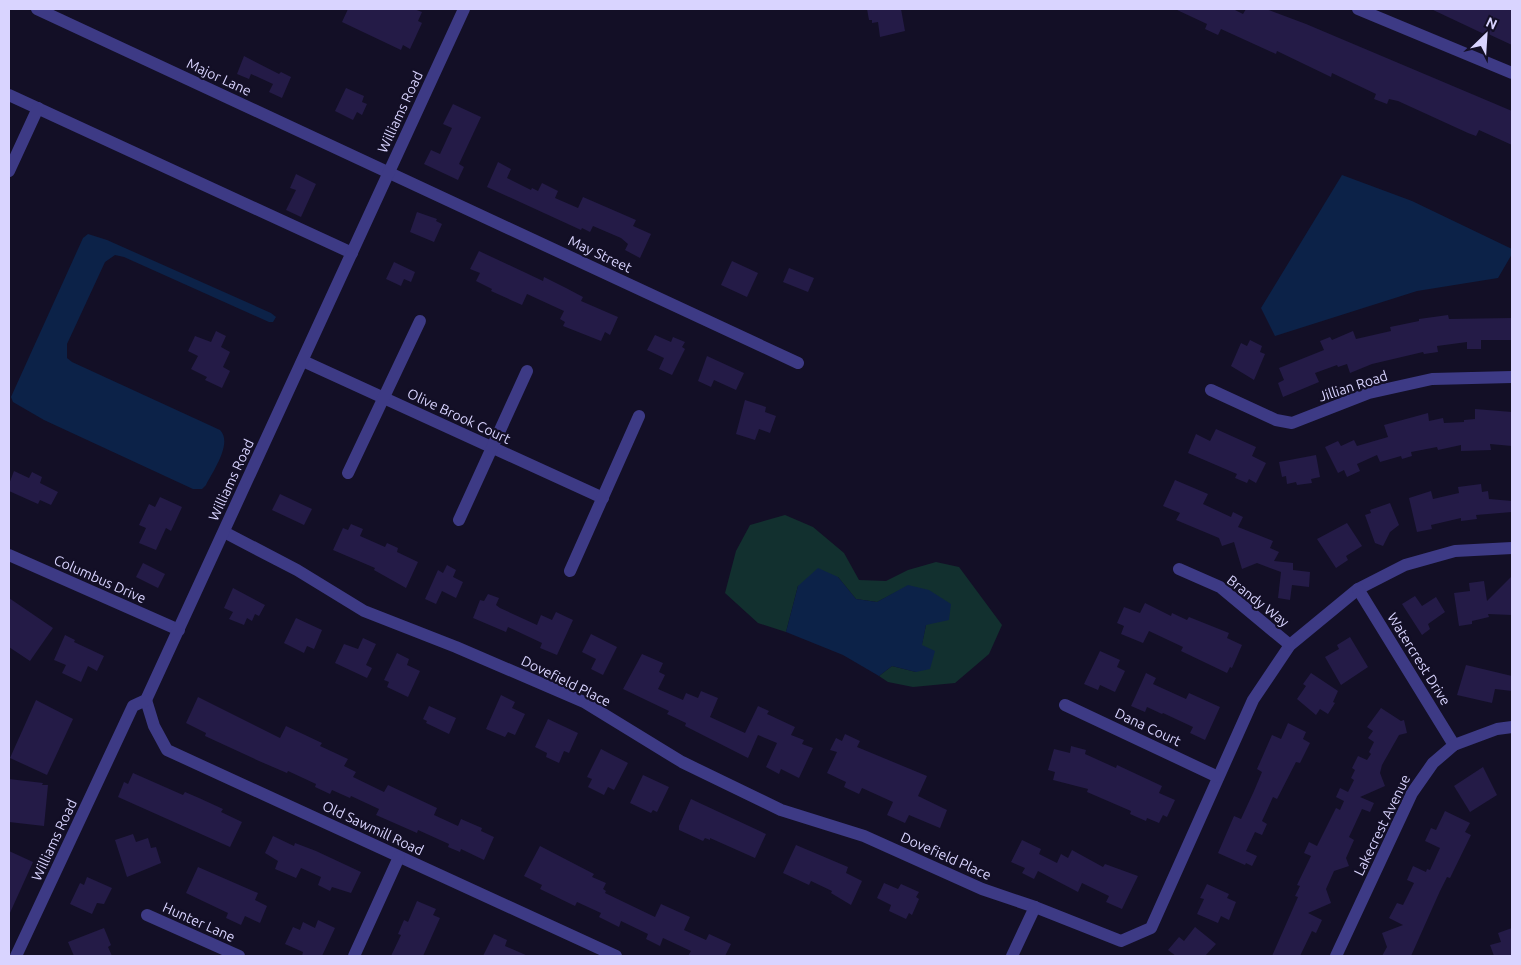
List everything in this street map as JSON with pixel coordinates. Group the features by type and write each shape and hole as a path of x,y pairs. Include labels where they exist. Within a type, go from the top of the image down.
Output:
{"street":[{"name":"Major Lane","path":"37,9 390,172"},
{"name":"Williams Road","path":"16,956 133,706 146,700 464,9"},
{"path":"1358,9 1512,73"},
{"path":"9,95 352,253"},
{"path":"9,171 38,108"},
{"name":"May Street","path":"390,172 798,363"},
{"path":"348,473 420,321"},
{"name":"Olive Brook Court","path":"302,361 602,498"},
{"path":"459,520 527,371"},
{"name":"Jillian Road","path":"1211,390 1276,420 1292,423 1369,393 1432,379 1502,375 1512,377"},
{"path":"570,571 639,416"},
{"name":"Dovefield Place","path":"224,532 297,570 364,611 456,647 584,702 682,762 781,810 864,836 982,889 1035,907 1121,941 1151,928 1253,700 1290,645 1358,589 1406,565 1455,551 1512,548"},
{"name":"Columbus Drive","path":"9,555 179,630"},
{"name":"Brandy Way","path":"1179,569 1220,587 1290,645"},
{"name":"Watercrest Drive","path":"1358,589 1454,745"},
{"name":"Old Sawmill Road","path":"146,700 154,726 167,750 616,956"},
{"name":"Dana Court","path":"1065,705 1218,777"},
{"name":"Lakecrest Avenue","path":"1336,956 1412,793 1433,763 1454,745 1497,729 1512,727"},
{"path":"354,956 399,857"},
{"path":"1012,956 1035,907"},
{"name":"Hunter Lane","path":"147,915 239,956"}],"green space":[{"path":"785,515 813,527 844,553 859,580 886,581 908,570 936,562 959,567 1002,625 989,654 955,683 913,687 888,682 879,676 892,666 916,672 926,625 908,586 877,602 856,599 838,577 798,586 786,632 758,623 725,593 736,551 750,525"}],"water":[{"path":"1342,175 1412,201 1512,249 1512,254 1498,278 1417,291 1275,336 1261,308"},
{"path":"88,234 107,240 271,313 276,317 273,322 269,322 124,257 115,255 105,262 67,344 67,358 72,362 220,430 224,442 223,449 213,472 202,489 193,489 44,420 13,402 11,397 83,238"},
{"path":"818,568 838,577 856,599 877,602 908,585 929,590 951,604 949,620 926,625 922,645 935,651 930,669 916,672 892,666 879,676 843,655 786,632 798,586"}],"building":[{"path":"348,9 414,9 422,12 418,21 422,23 410,49 403,45 401,50 342,22"},
{"path":"867,9 901,9 905,31 880,37 878,22 872,23 872,20 869,20"},
{"path":"1175,9 1233,9 1243,14 1246,9 1266,9 1306,24 1512,111 1512,145 1479,130 1476,136 1468,133 1398,101 1389,99 1387,104 1374,99 1376,94 1332,73 1331,77 1277,51 1276,54 1221,29 1218,35 1205,29 1207,24"},
{"path":"1431,9 1512,9 1512,45 1484,32 1484,34"},
{"path":"244,56 279,74 281,72 291,77 282,98 269,92 273,84 251,74 249,79 237,74"},
{"path":"346,88 364,96 362,102 367,104 362,115 357,112 353,120 335,111"},
{"path":"453,104 481,117 459,164 464,167 458,180 424,164 431,150 440,154 452,128 443,124"},
{"path":"498,162 511,169 507,178 531,190 532,188 538,191 542,183 558,191 555,198 578,208 583,197 636,220 633,226 651,234 640,258 625,250 628,244 621,238 593,226 590,232 582,228 581,230 487,187"},
{"path":"296,174 316,184 301,217 286,210 296,190 290,188"},
{"path":"417,212 437,219 436,221 442,224 434,242 410,232"},
{"path":"479,251 543,281 544,277 583,297 581,301 618,317 610,335 605,332 601,341 563,326 565,322 560,319 564,311 527,294 522,305 491,291 492,289 476,281 480,273 470,269"},
{"path":"732,261 758,273 747,297 721,285"},
{"path":"394,262 415,272 411,282 404,279 401,286 386,279"},
{"path":"789,268 814,278 808,292 783,282"},
{"path":"1448,315 1449,319 1512,318 1512,340 1481,340 1481,349 1467,349 1467,342 1437,346 1438,352 1424,354 1423,352 1372,364 1350,373 1347,364 1338,367 1337,365 1315,373 1319,382 1283,397 1278,383 1284,380 1279,368 1324,350 1320,341 1330,337 1332,340 1353,331 1356,339 1391,331 1390,327 1419,321 1419,319"},
{"path":"216,331 226,336 221,347 230,352 223,367 230,371 222,388 205,380 207,377 191,369 198,356 188,351 195,336 211,342"},
{"path":"655,335 671,342 673,337 685,342 682,347 685,349 672,375 659,369 664,358 647,350"},
{"path":"1250,340 1262,346 1260,352 1265,354 1254,380 1231,366 1241,343 1247,346"},
{"path":"707,356 744,373 736,390 714,380 711,387 698,381"},
{"path":"745,400 766,407 765,412 776,416 770,433 759,429 755,440 736,434"},
{"path":"1475,409 1512,412 1512,446 1490,444 1491,450 1461,451 1461,445 1438,450 1437,447 1411,452 1412,456 1402,459 1401,456 1380,462 1377,455 1357,464 1360,471 1347,477 1344,470 1338,473 1325,447 1338,441 1341,446 1354,440 1357,446 1388,437 1384,425 1428,413 1429,421 1443,418 1444,423 1464,422 1464,420 1475,419"},
{"path":"1216,429 1256,447 1252,456 1266,463 1256,483 1249,479 1247,483 1235,478 1237,474 1188,453 1196,434 1210,441"},
{"path":"1316,455 1320,477 1311,479 1312,483 1297,485 1296,482 1287,484 1286,476 1282,477 1279,462"},
{"path":"14,471 29,478 32,472 42,477 40,483 58,492 51,505 40,500 38,504 9,491 9,484"},
{"path":"1175,480 1208,494 1203,504 1231,517 1233,512 1243,517 1238,527 1273,541 1270,548 1279,552 1274,561 1293,563 1293,570 1310,572 1309,587 1292,585 1290,600 1278,598 1281,572 1257,563 1242,569 1234,542 1222,546 1219,538 1176,520 1180,513 1163,506"},
{"path":"1481,484 1482,492 1488,491 1489,499 1512,501 1512,512 1476,515 1477,519 1461,521 1461,518 1431,525 1432,529 1417,532 1409,498 1431,491 1433,499 1459,493 1458,487"},
{"path":"280,494 312,509 304,525 272,510"},
{"path":"160,497 182,507 171,531 166,528 156,550 139,543 146,528 139,525 149,504 155,507"},
{"path":"1390,503 1399,525 1390,532 1383,546 1375,543 1365,515 1371,513 1370,510"},
{"path":"1347,523 1362,546 1346,556 1348,560 1336,568 1317,539"},
{"path":"351,524 363,529 360,536 385,547 387,543 398,548 397,552 418,562 406,588 374,570 375,568 333,550 343,528 348,530"},
{"path":"143,563 165,574 158,588 136,577"},
{"path":"447,565 456,570 453,577 463,582 456,598 442,591 436,604 425,599 438,570 443,573"},
{"path":"1512,576 1512,615 1488,614 1489,617 1472,621 1472,624 1459,626 1454,593 1470,591 1469,583 1484,581 1487,601"},
{"path":"233,588 265,605 259,616 255,614 252,621 247,618 244,625 229,619 233,612 224,608"},
{"path":"488,594 499,598 496,605 500,608 537,625 541,615 552,620 556,612 573,620 557,655 540,648 542,643 508,627 506,632 473,618 480,600 484,601"},
{"path":"1415,596 1422,606 1436,597 1445,612 1428,624 1430,629 1422,635 1402,604"},
{"path":"9,598 53,628 30,661 9,647"},
{"path":"1145,603 1171,616 1172,613 1187,620 1189,617 1229,633 1227,638 1242,645 1232,668 1230,667 1227,673 1181,651 1183,647 1149,631 1143,643 1121,634 1124,626 1117,623 1124,607 1140,613"},
{"path":"296,618 322,630 314,649 307,646 304,653 284,643"},
{"path":"591,634 617,647 603,675 591,669 596,659 582,652"},
{"path":"65,635 75,640 74,642 104,656 97,671 88,666 81,682 62,673 66,665 54,660"},
{"path":"1350,637 1368,667 1341,685 1325,657 1339,649 1337,645"},
{"path":"363,638 376,644 366,665 372,668 367,678 335,663 344,644 358,649"},
{"path":"1100,651 1120,660 1117,667 1125,671 1115,692 1100,685 1098,690 1084,684"},
{"path":"397,653 409,659 407,665 420,671 408,697 387,687 389,682 384,680"},
{"path":"642,654 663,663 659,672 665,675 658,689 683,700 686,693 698,698 701,691 718,698 710,717 745,733 758,706 769,711 767,714 795,727 791,735 804,740 802,744 813,748 799,778 781,769 779,774 766,767 777,743 758,735 748,758 685,726 686,723 667,714 669,711 623,689"},
{"path":"1466,665 1512,676 1512,691 1495,689 1492,703 1457,695"},
{"path":"1146,673 1156,678 1153,684 1186,699 1189,693 1220,707 1205,740 1190,733 1193,727 1163,713 1147,707 1145,712 1131,706"},
{"path":"1311,673 1338,691 1333,702 1335,703 1328,714 1320,709 1316,715 1297,699 1306,686 1303,684"},
{"path":"501,695 515,702 512,708 525,714 515,735 508,732 505,737 486,729"},
{"path":"198,697 280,738 286,726 322,743 320,746 348,759 344,766 356,772 353,777 384,792 388,785 437,808 434,815 458,826 461,819 482,828 481,831 494,837 484,860 461,849 460,852 448,847 449,844 418,830 417,833 376,815 379,809 351,796 350,798 332,790 330,794 315,787 316,784 288,771 287,773 205,736 206,733 186,723"},
{"path":"36,700 73,719 47,775 10,758"},
{"path":"429,706 456,718 449,734 426,723 427,721 423,719"},
{"path":"1381,708 1401,721 1404,720 1407,733 1399,735 1382,765 1380,773 1385,786 1360,797 1374,803 1370,812 1362,809 1349,837 1354,840 1346,858 1349,866 1334,871 1326,889 1331,903 1308,913 1322,920 1316,933 1312,931 1300,956 1272,956 1298,897 1295,896 1300,886 1297,885 1311,856 1304,853 1309,842 1317,846 1336,808 1340,810 1344,801 1336,797 1340,788 1348,792 1354,780 1351,778 1355,770 1352,768 1358,756 1367,760 1371,754 1369,752 1374,742 1368,738 1373,731 1367,727"},
{"path":"548,719 578,733 569,753 564,751 559,763 546,757 547,753 535,747"},
{"path":"1288,723 1306,732 1303,739 1310,743 1300,763 1296,762 1277,799 1273,797 1262,821 1267,824 1262,835 1255,832 1246,851 1257,856 1252,866 1246,863 1245,865 1218,853 1234,816 1241,819 1254,791 1262,772 1257,769 1272,735 1281,739"},
{"path":"845,734 860,741 857,747 927,776 918,796 947,810 940,828 909,815 905,823 887,815 893,802 862,788 859,794 844,787 846,782 827,773 837,752 830,750 836,738 842,741"},
{"path":"1071,746 1086,750 1085,754 1116,768 1117,765 1162,786 1159,793 1175,800 1167,817 1163,815 1159,823 1147,818 1146,821 1130,814 1131,811 1087,792 1088,789 1053,780 1055,772 1048,770 1054,749 1070,753"},
{"path":"601,749 628,763 614,790 608,787 604,795 588,787 592,779 587,777"},
{"path":"1483,767 1497,795 1470,812 1454,786"},
{"path":"133,773 183,795 185,792 199,798 223,809 221,812 242,822 230,847 118,797 124,782 128,784"},
{"path":"643,775 669,787 657,812 653,810 651,813 630,803"},
{"path":"9,779 48,785 44,826 9,822"},
{"path":"691,799 766,834 755,858 710,838 710,840 705,838 703,841 679,830"},
{"path":"1445,811 1470,823 1465,832 1471,835 1450,878 1447,877 1440,891 1411,956 1382,956 1387,947 1382,933 1403,925 1389,918 1397,903 1403,905 1414,883 1407,880 1413,866 1426,872 1427,869 1430,870 1440,848 1425,841 1431,828 1436,830"},
{"path":"133,834 136,842 148,838 151,848 156,847 161,863 127,877 115,840"},
{"path":"273,836 294,846 295,843 316,851 361,872 351,893 332,887 330,891 318,885 321,877 301,868 296,878 275,869 278,861 265,853"},
{"path":"1022,840 1041,849 1039,854 1057,863 1061,854 1068,858 1072,850 1103,867 1105,864 1138,876 1122,909 1106,902 1109,896 1082,883 1078,892 1038,871 1034,879 1022,873 1025,868 1011,862"},
{"path":"796,845 848,867 846,873 862,881 851,905 831,893 832,891 811,881 809,885 783,873"},
{"path":"540,846 594,874 592,877 606,883 603,889 606,891 605,893 655,917 661,904 690,917 684,930 706,940 709,934 731,944 725,956 688,956 691,951 663,938 660,946 646,939 648,934 621,921 619,927 599,917 601,913 577,902 575,906 540,889 542,885 524,876"},
{"path":"9,851 33,862 9,915"},
{"path":"198,867 258,893 255,900 267,906 260,923 245,916 241,925 226,918 228,913 186,893"},
{"path":"87,877 112,888 104,904 97,903 92,914 70,904 80,883 84,885"},
{"path":"884,883 898,889 901,884 919,892 916,897 919,899 912,915 909,913 906,919 889,911 891,905 877,898"},
{"path":"1207,884 1229,894 1227,898 1236,902 1229,920 1221,916 1218,923 1197,914 1204,899 1200,898"},
{"path":"417,901 436,909 433,915 440,918 423,956 391,956 401,935 398,934 404,920 408,922"},
{"path":"318,920 335,928 322,956 302,956 303,952 285,944 293,927 300,930 303,922 315,928"},
{"path":"1195,927 1216,944 1205,956 1176,956 1168,950 1179,937 1184,941"},
{"path":"104,928 111,945 108,947 112,956 74,956 68,942"},
{"path":"1512,928 1512,956 1494,956 1490,945 1501,942 1498,933"},
{"path":"494,934 507,940 505,946 528,956 483,956"}]}
